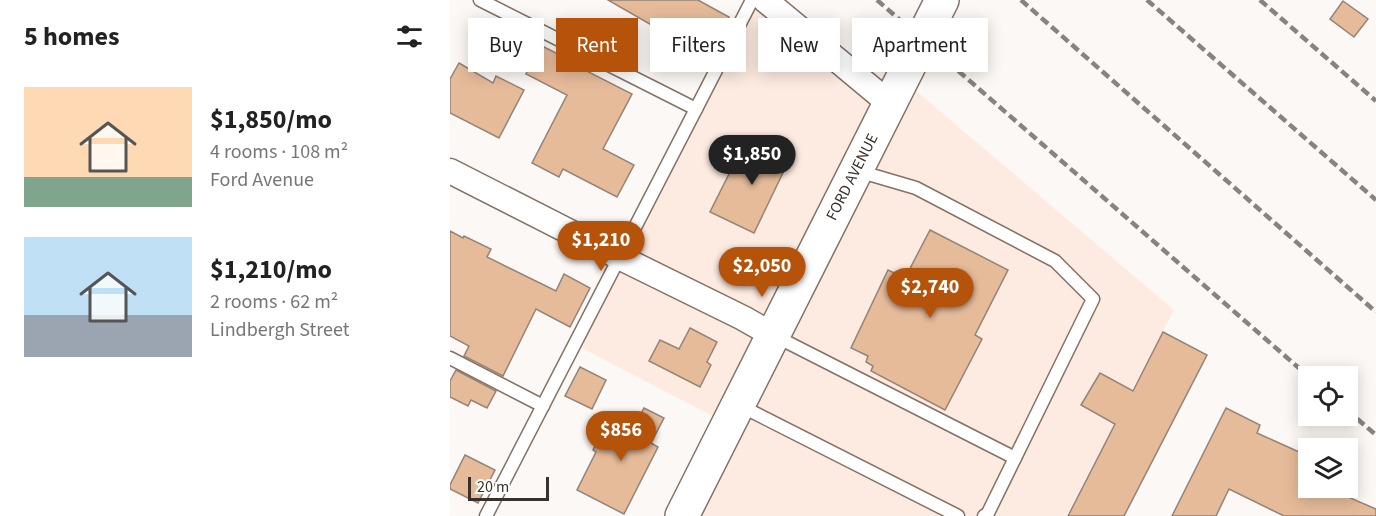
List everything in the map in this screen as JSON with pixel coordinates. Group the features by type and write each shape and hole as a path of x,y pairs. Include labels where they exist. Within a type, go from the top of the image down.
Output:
{"main road":[{"name":"FORD AVENUE","path":"681,516 942,0"}],"street":[{"path":"765,0 889,103"},
{"path":"450,171 773,335"}],"lane":[{"path":"480,0 696,110"},
{"path":"486,516 752,0"},
{"path":"855,170 916,188 1055,261 1093,299 988,513 984,516"},
{"path":"773,335 1015,458"},
{"path":"450,358 543,406"},
{"path":"738,404 957,516"}],"shaded area":[{"path":"748,0 773,18 758,18 758,72 840,72 840,67 889,103 902,79 1174,310 1066,516 682,516 728,424 576,345 712,72 746,72 746,18 739,18"}],"building":[{"path":"608,0 698,0 729,17 650,18 650,24"},
{"path":"1343,1 1368,19 1354,37 1330,19"},
{"path":"544,47 556,53 556,72 589,72 632,94 603,149 634,165 617,197 563,169 559,177 532,163 567,95 526,74 527,72 544,72"},
{"path":"459,63 468,68 468,72 474,72 493,83 496,76 524,90 499,138 450,113 450,79"},
{"path":"757,137 792,154 754,233 710,212 734,164 743,168"},
{"path":"930,230 1008,270 975,335 982,339 945,410 871,371 873,366 866,362 868,356 851,348 888,270 905,278"},
{"path":"450,231 491,249 487,257 556,291 564,274 590,288 570,327 536,309 503,376 464,356 469,346 450,336"},
{"path":"690,328 717,342 707,362 711,365 700,387 649,361 660,340 679,349"},
{"path":"1163,332 1207,355 1124,516 1068,516 1115,424 1081,405 1100,373 1133,391"},
{"path":"580,367 606,380 592,409 565,396"},
{"path":"456,370 496,391 487,408 471,400 468,406 450,397 450,381"},
{"path":"644,408 664,418 651,443 658,447 624,514 577,490 596,452 593,450 607,422 630,434"},
{"path":"1226,408 1260,425 1257,433 1298,451 1298,498 1350,498 1376,509 1376,516 1284,516 1229,489 1216,516 1172,516"},
{"path":"465,455 495,470 478,503 450,489"}],"railway":[{"path":"877,0 1298,367"},
{"path":"1021,0 1376,312"},
{"path":"1147,0 1376,200"},
{"path":"1260,0 1376,101"},
{"path":"1358,419 1376,435"}]}
